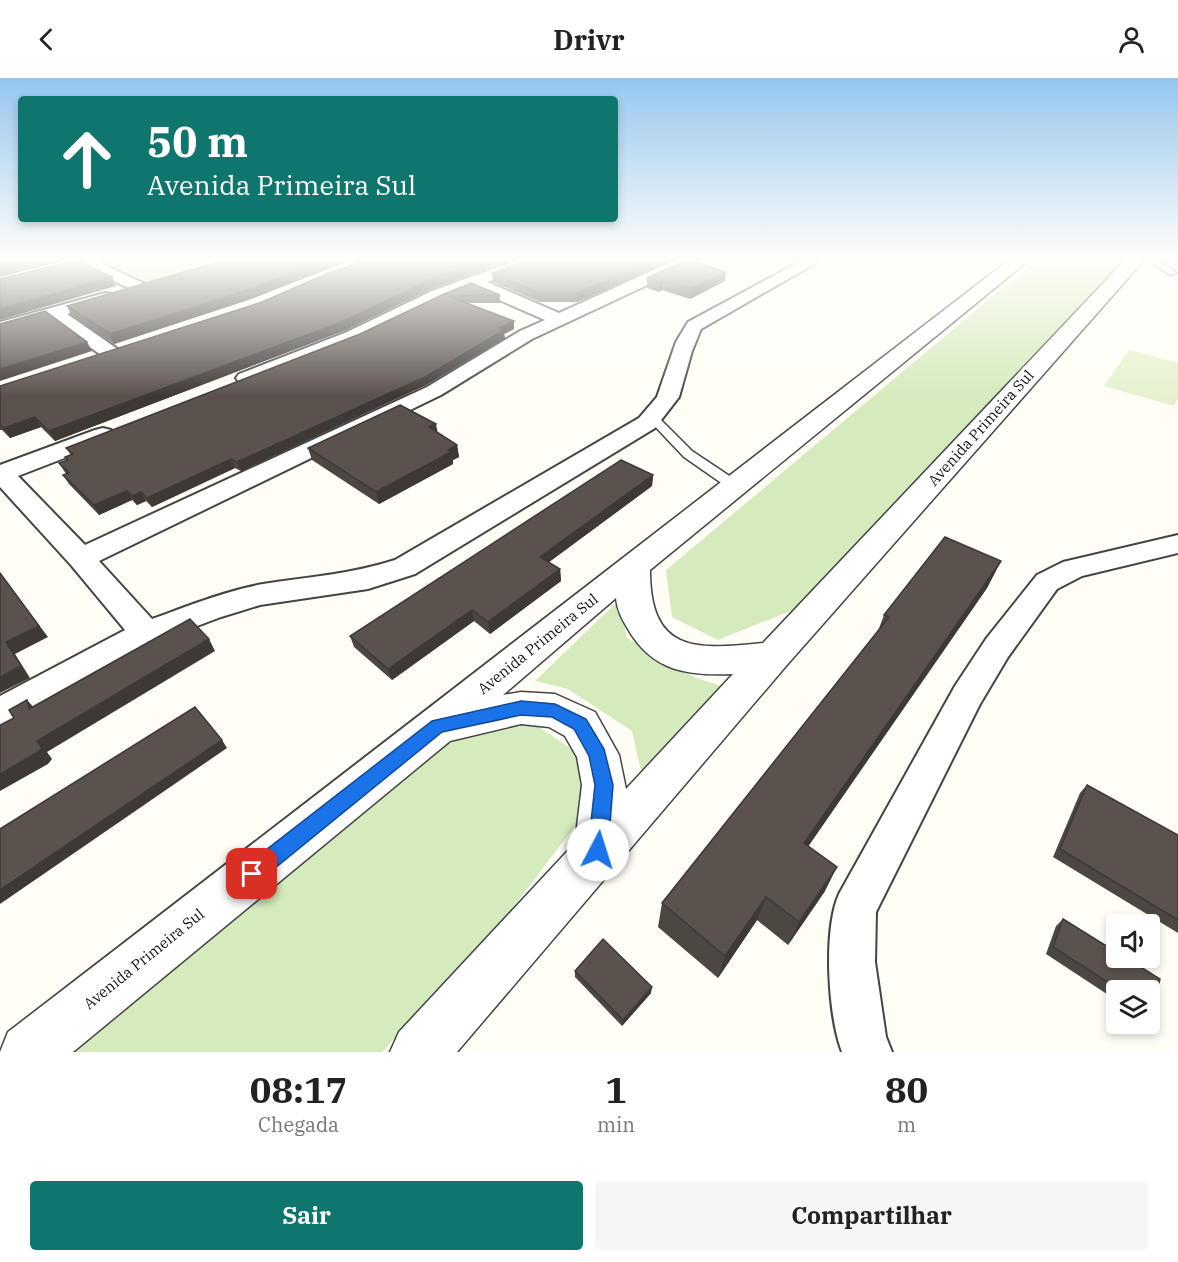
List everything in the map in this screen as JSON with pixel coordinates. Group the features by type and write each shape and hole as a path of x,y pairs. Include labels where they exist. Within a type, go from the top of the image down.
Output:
{"street":[{"path":"0,328 80,305"},
{"path":"233,384 354,336 415,305"},
{"path":"534,305 558,319"},
{"path":"81,558 434,391 460,377 503,348 588,305"},
{"path":"0,713 146,633 211,609 260,596 368,579 405,567 647,423 670,393 684,340 694,326 731,305"},
{"name":"Avenida Primeira Sul","path":"28,1052 963,305"},
{"name":"Avenida Primeira Sul","path":"419,1052 772,656 1093,305"},
{"path":"54,313 112,354"},
{"path":"89,361 133,347"},
{"path":"123,427 1,473 81,558 146,633"},
{"path":"867,1052 861,1037 852,962 854,909 967,696 997,648 1047,582 1073,569 1178,544"},
{"path":"633,567 634,606 645,632 660,648 691,659 726,661 772,656"},
{"path":"438,726 521,708 555,711 580,724 598,755 604,785 598,850"}],"lane":[{"path":"652,417 700,465 735,486"}],"green space":[{"path":"982,305 1084,305 793,610 718,640 672,617 666,570"},
{"path":"1129,350 1178,363 1178,398 1174,406 1104,386"},
{"path":"619,600 627,638 696,678 731,689 642,775 632,731 568,689 535,681"},
{"path":"533,723 582,756 587,810 493,934 382,1052 74,1052 444,744"}],"building":[{"path":"69,305 200,305 110,334 67,306"},
{"path":"251,305 377,305 344,321 49,431 35,417 4,428 0,424 0,386"},
{"path":"420,305 473,305 514,321 499,328 504,330 425,377 237,462 231,459 147,498 141,492 132,496 127,491 94,505 63,475 69,473 59,463 68,460 65,457 73,454 66,448 360,334"},
{"path":"45,311 87,342 0,369 0,324"},
{"path":"400,405 436,424 429,427 457,445 448,450 451,452 376,492 308,448"},
{"path":"621,460 653,475 540,557 560,569 488,622 472,610 388,669 350,636"},
{"path":"945,537 1001,561 804,843 837,867 799,922 766,897 725,956 662,903 889,617 884,615"},
{"path":"0,573 39,626 6,642 21,666 0,677"},
{"path":"190,619 209,639 37,741 42,748 38,752 0,774 0,725 14,718 9,710 27,700 29,709"},
{"path":"195,707 222,740 0,890 0,829"},
{"path":"1087,785 1178,835 1178,920 1060,849"},
{"path":"1063,919 1106,946 1106,968 1142,968 1160,980 1106,981 1053,947"},
{"path":"603,939 652,987 623,1020 575,971"}],"route":[{"path":"252,874 438,726 521,708 555,711 580,724 598,755 604,785 598,850"}]}
